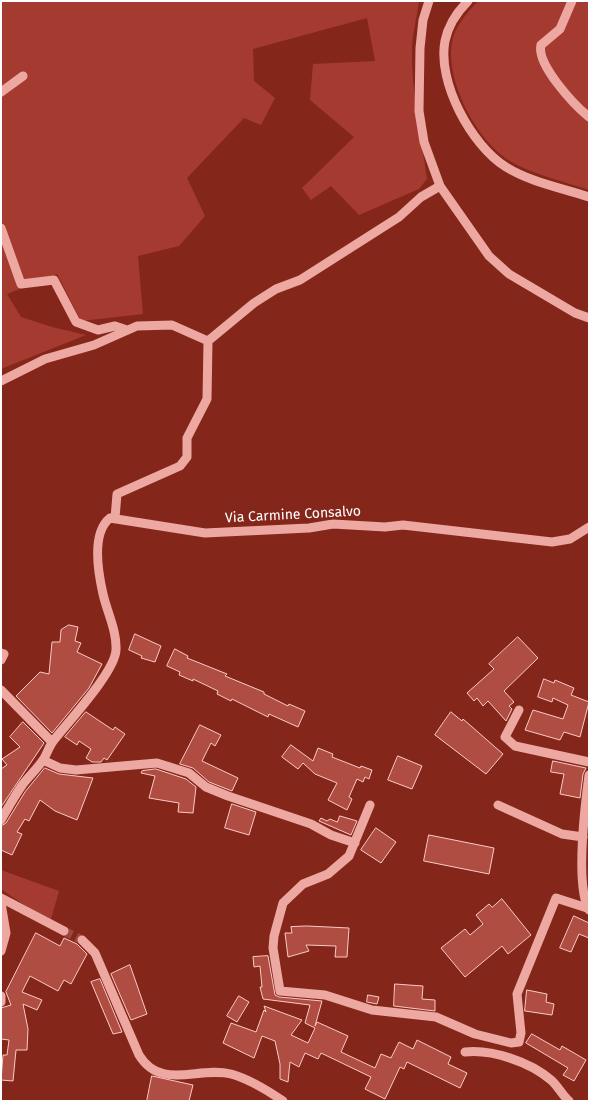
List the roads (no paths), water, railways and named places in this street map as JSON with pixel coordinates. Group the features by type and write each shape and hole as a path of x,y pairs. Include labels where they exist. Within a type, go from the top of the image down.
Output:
{"street":[{"path":"429,1 420,48 419,111 424,142 440,186 489,256 509,274 575,313 589,318"},
{"path":"468,1 450,27 445,39 444,58 456,103 472,133 481,146 506,167 524,176 589,197"},
{"path":"572,1 560,29 541,45 540,55 562,87 589,117"},
{"path":"1,92 23,76"},
{"path":"208,341 276,289 300,280 399,217 421,197 440,186"},
{"path":"1,228 21,284 54,280 76,322 98,330 115,326 127,330"},
{"path":"1,380 45,359 94,345 137,326 172,325 208,341"},
{"path":"1,820 24,783 43,760 52,742 75,716 110,666 116,651 115,637 103,594 99,534 103,524 110,518 115,518 117,494 180,466 187,457 187,438 207,399 208,341"},
{"name":"Via Carmine Consalvo","path":"115,518 197,533 242,532 333,524 384,527 403,525 552,542 570,539 589,527"},
{"path":"1,653 4,654 1,660"},
{"path":"1,690 52,742"},
{"path":"519,710 505,737 515,746 589,762"},
{"path":"43,760 60,768 76,770 157,763 189,773 206,787 228,796 355,843"},
{"path":"588,909 584,892 583,837 589,775"},
{"path":"498,805 562,834 583,837"},
{"path":"370,806 350,856 328,874 303,884 283,903 274,936 273,948 280,991 325,995 372,1010 436,1017 475,1034 511,1043 519,1042 521,1034 518,994 556,898 588,909"},
{"path":"1,898 64,932"},
{"path":"1,903 6,933 1,951"},
{"path":"82,940 95,953 146,1067 152,1071 172,1075 230,1074 268,1090 283,1101"},
{"path":"1,996 1,1002"},
{"path":"465,1052 480,1050 539,1072 552,1081 569,1101"}],"tunnel":[{"path":"64,931 82,940"}]}
